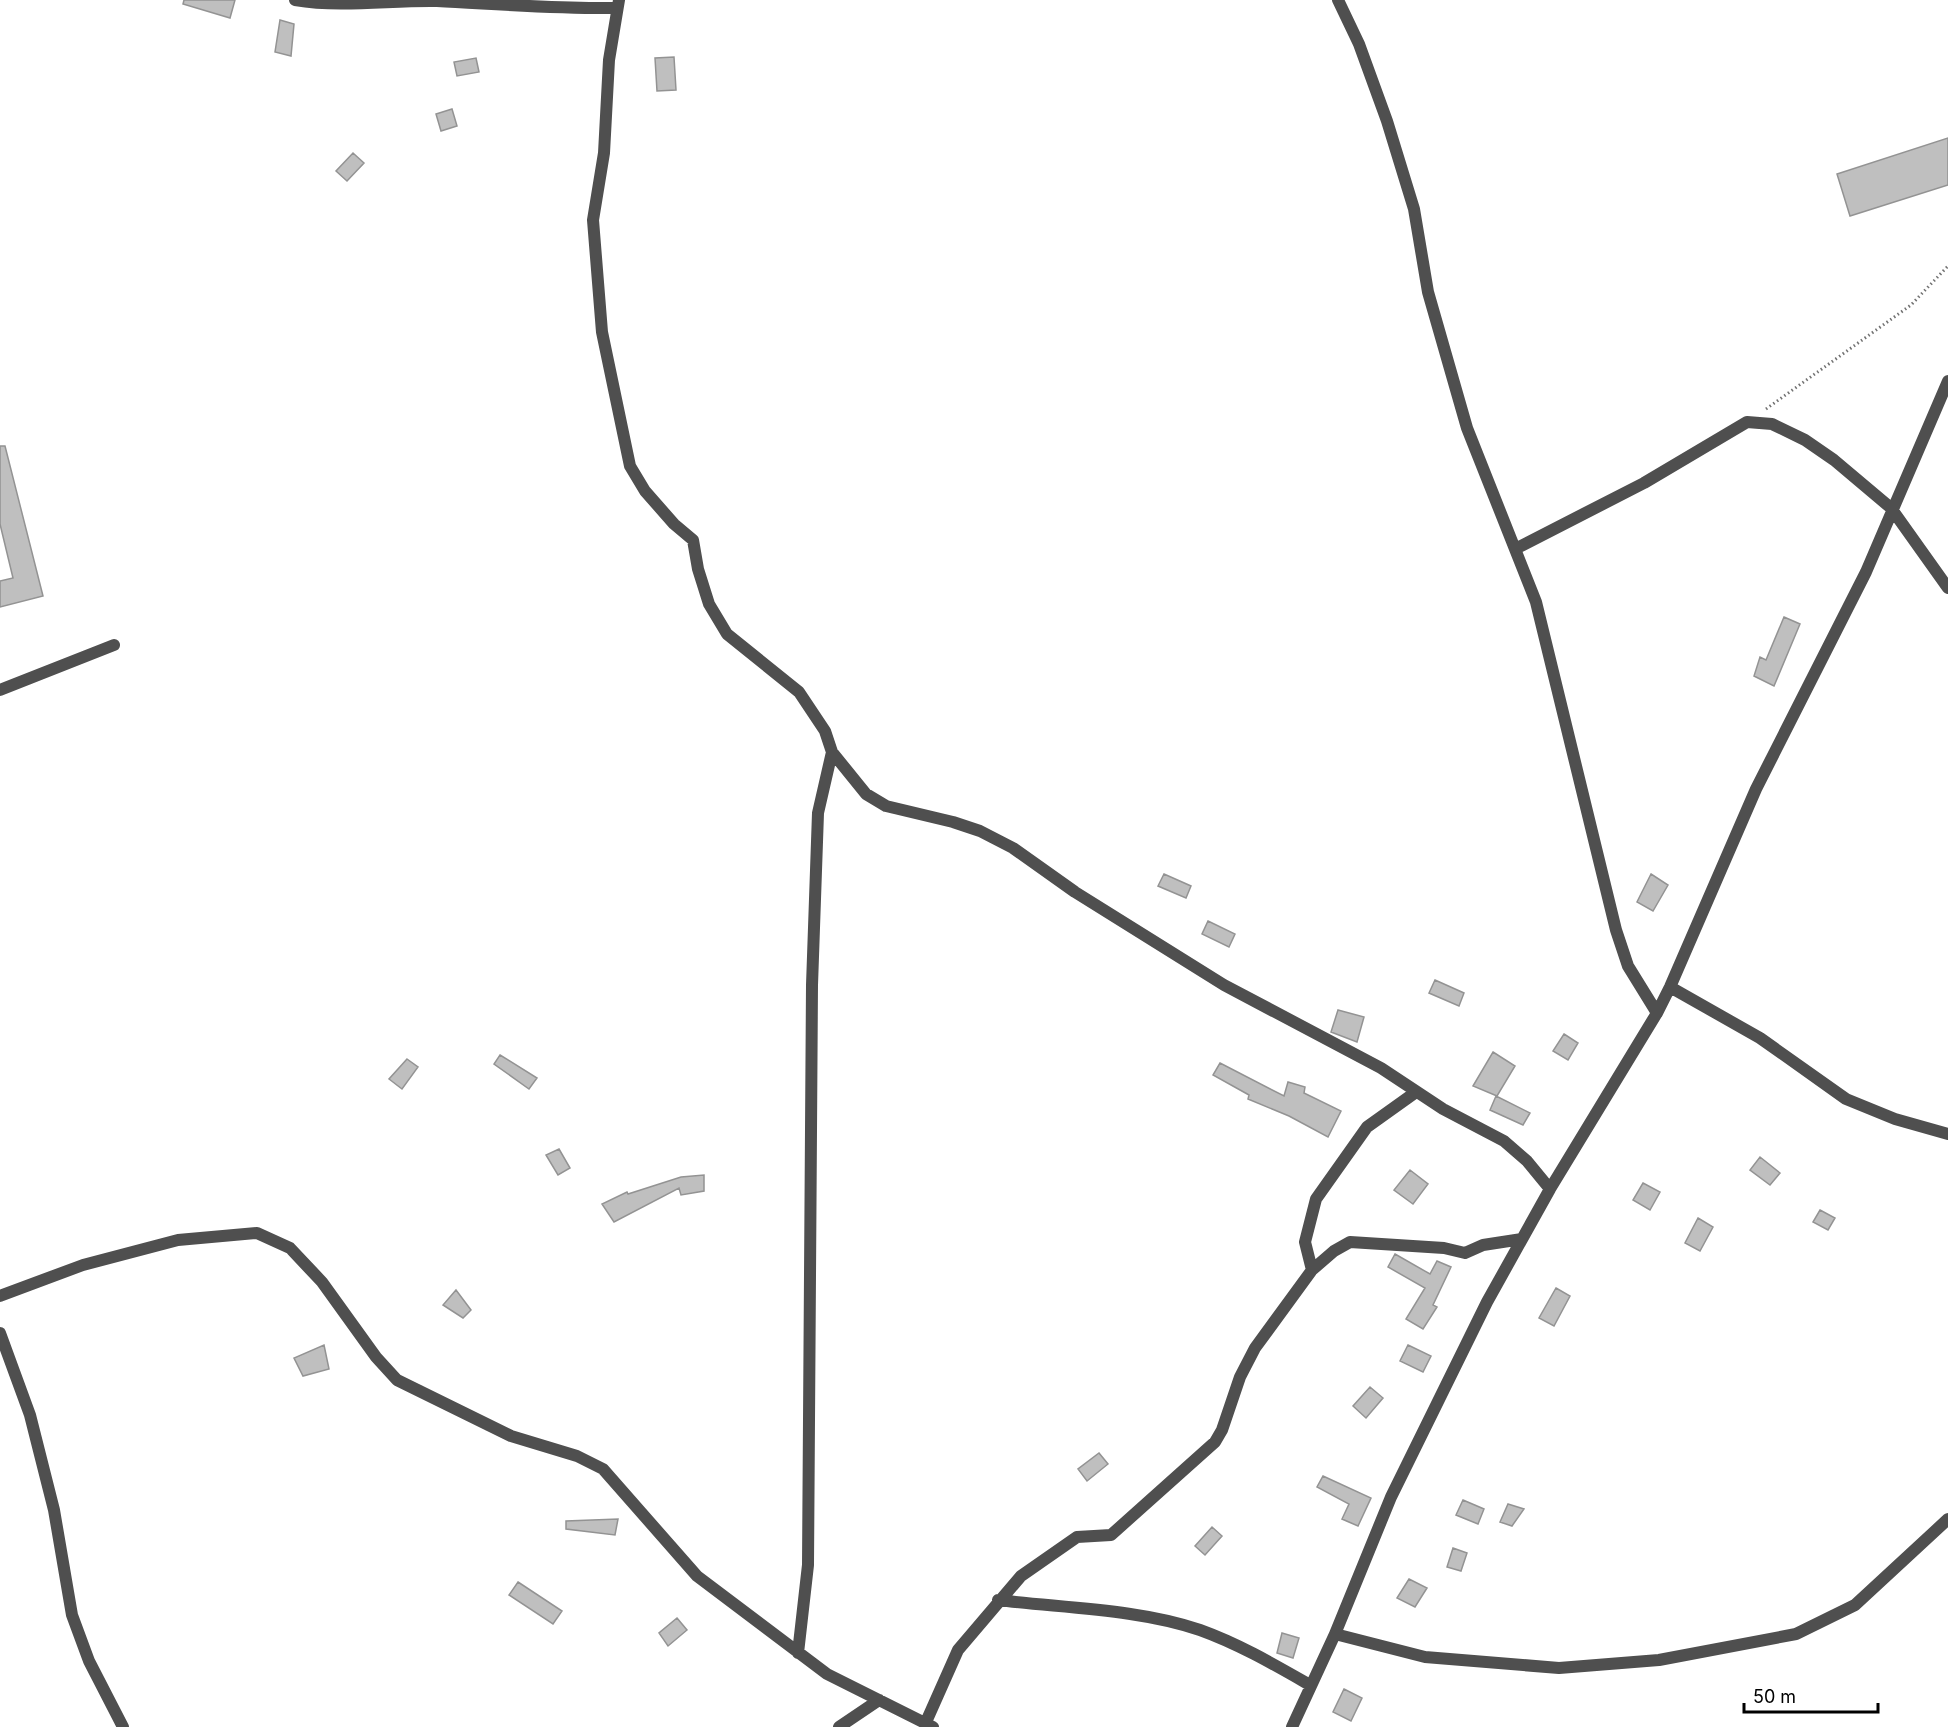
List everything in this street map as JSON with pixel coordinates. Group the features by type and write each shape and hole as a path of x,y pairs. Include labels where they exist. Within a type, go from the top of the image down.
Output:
{"street":[{"path":"295,0 327,5 438,1 471,5 618,4 609,60 604,153 593,220 602,332 630,466 645,491 693,540 701,582 709,604 734,642 799,692 825,731 832,752 866,794 886,806 953,822 1013,848 1093,904 1224,985 1381,1068 1416,1092 1504,1141 1527,1161 1550,1189"},
{"path":"1338,0 1359,44 1387,121 1414,209 1428,292 1467,429 1517,548 1536,602 1616,930 1628,966 1657,1013"},
{"path":"1292,1727 1335,1634 1391,1497 1487,1302 1550,1189 1657,1013 1670,987 1756,789 1866,572 1891,508 1948,381"},
{"path":"1517,548 1644,483 1748,422 1772,424 1805,440 1834,460 1891,508 1948,588"},
{"path":"0,690 114,645"},
{"path":"798,1653 808,1565 812,986 818,813 832,752"},
{"path":"1670,987 1760,1038 1846,1099 1894,1119 1948,1134"},
{"path":"1312,1270 1305,1242 1316,1200 1366,1127 1416,1092"},
{"path":"0,1296 83,1266 178,1240 257,1233 290,1248 314,1273 376,1357 397,1380 511,1436 577,1456 603,1469 697,1576 827,1674 929,1724 958,1650 998,1600 1021,1576 1077,1537 1111,1535 1215,1442 1222,1430 1240,1377 1256,1348 1312,1270 1334,1251 1350,1242 1444,1248 1465,1253 1483,1245 1522,1239"},
{"path":"0,1333 33,1425 54,1510 72,1615 89,1661 123,1727"},
{"path":"1335,1634 1425,1657 1559,1668 1659,1660 1796,1634 1855,1605 1948,1519"},
{"path":"998,1600 1156,1618 1198,1629 1230,1641 1310,1685"},
{"path":"839,1727 879,1700"}],"path":[{"path":"1748,422 1911,305 1948,266"}],"building":[{"path":"184,0 235,0 230,18 183,4"},
{"path":"280,20 294,24 291,56 275,52"},
{"path":"674,57 676,90 657,91 655,58"},
{"path":"476,58 479,72 457,76 454,62"},
{"path":"452,109 457,126 441,131 436,114"},
{"path":"1948,138 1948,185 1850,216 1837,174"},
{"path":"353,153 364,163 347,181 336,171"},
{"path":"0,446 5,446 43,596 0,607 0,581 13,578 0,524"},
{"path":"1784,617 1800,624 1774,686 1754,676 1760,657 1766,660"},
{"path":"1164,874 1191,886 1186,898 1158,886"},
{"path":"1651,874 1668,885 1653,911 1637,902"},
{"path":"1208,921 1235,934 1229,947 1202,934"},
{"path":"1435,980 1464,993 1459,1006 1429,993"},
{"path":"1338,1010 1364,1017 1357,1042 1331,1032"},
{"path":"1564,1034 1578,1043 1568,1060 1553,1051"},
{"path":"1493,1052 1515,1066 1497,1096 1473,1086"},
{"path":"500,1055 537,1078 529,1089 494,1064"},
{"path":"407,1059 418,1067 402,1089 389,1079"},
{"path":"1220,1063 1284,1096 1288,1082 1305,1087 1304,1093 1341,1111 1328,1137 1289,1116 1248,1099 1249,1095 1213,1075"},
{"path":"1496,1096 1530,1113 1523,1125 1490,1110"},
{"path":"559,1149 570,1168 558,1175 546,1155"},
{"path":"1760,1157 1780,1173 1770,1185 1750,1170"},
{"path":"1410,1170 1428,1184 1413,1204 1394,1190"},
{"path":"704,1175 704,1191 681,1195 679,1188 614,1222 602,1204 627,1192 628,1194 681,1177"},
{"path":"1643,1183 1660,1192 1650,1210 1633,1200"},
{"path":"1820,1210 1835,1218 1828,1230 1813,1222"},
{"path":"1698,1218 1713,1227 1700,1251 1685,1243"},
{"path":"1395,1254 1430,1274 1437,1261 1451,1267 1433,1305 1437,1307 1423,1329 1406,1319 1425,1288 1388,1267"},
{"path":"1556,1288 1570,1296 1554,1326 1539,1318"},
{"path":"456,1290 471,1310 463,1318 443,1305"},
{"path":"324,1345 329,1369 303,1376 294,1358"},
{"path":"1408,1345 1431,1356 1423,1372 1400,1361"},
{"path":"1370,1387 1383,1398 1366,1418 1353,1406"},
{"path":"1099,1453 1108,1464 1087,1481 1078,1469"},
{"path":"1323,1476 1371,1498 1358,1526 1342,1519 1349,1504 1317,1487"},
{"path":"1463,1500 1484,1509 1478,1524 1456,1515"},
{"path":"1508,1504 1524,1509 1512,1526 1500,1522"},
{"path":"618,1519 615,1535 566,1529 566,1521"},
{"path":"1212,1527 1222,1536 1205,1555 1195,1546"},
{"path":"1453,1548 1467,1553 1461,1571 1447,1567"},
{"path":"1409,1579 1427,1588 1415,1607 1397,1598"},
{"path":"518,1582 562,1611 553,1624 509,1595"},
{"path":"677,1618 687,1630 668,1646 659,1633"},
{"path":"1282,1633 1299,1638 1293,1658 1277,1653"},
{"path":"1344,1689 1362,1698 1351,1721 1333,1712"}]}
